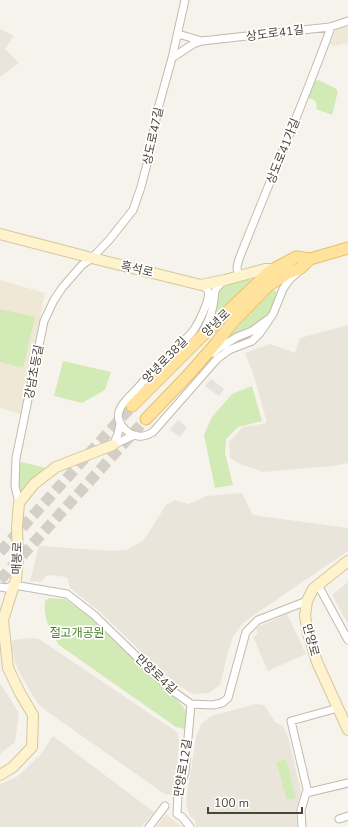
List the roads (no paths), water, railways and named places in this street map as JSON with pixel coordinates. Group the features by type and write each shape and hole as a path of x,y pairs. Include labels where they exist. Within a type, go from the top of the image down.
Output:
{"main road":[{"name":"양녕로","path":"132,406 270,271 296,257 310,259 348,248"},
{"name":"양녕로","path":"146,419 190,373 233,322 269,285 288,272 300,268 310,259"}],"street":[{"name":"상도로47길","path":"92,258 110,239 132,210 141,187 185,0"},
{"name":"상도로41길","path":"172,58 193,44 202,42 330,26 348,21"},
{"name":"상도로41가길","path":"238,276 237,267 314,75 330,30 330,26"},
{"name":"상도로41길","path":"178,34 202,42"},
{"name":"흑석로","path":"0,234 92,258 210,292 225,280 265,269 274,269"},
{"name":"강남초등길","path":"19,502 15,486 16,458 44,321 54,300 62,288 82,265 92,258"},
{"path":"19,502 34,484 56,466 113,446 130,437 136,435 147,435 153,432 217,359 229,350 252,341 260,333 272,316 283,289 300,268"},
{"path":"196,342 209,320 213,306 210,292 225,280"},
{"name":"양녕로38길","path":"113,446 120,424 118,415 120,409 162,362 193,331 204,311 210,292"},
{"path":"190,373 219,348 237,337 252,331 272,316"},
{"path":"120,424 132,434 136,435"},
{"name":"매봉로","path":"0,775 13,767 32,747 32,715 8,668 3,620 17,573 17,527 19,502"},
{"name":"만양로","path":"348,561 313,589 307,601 305,616 308,633 317,662 348,730"},
{"path":"318,584 348,640"},
{"name":"만양로4길","path":"0,587 6,588 14,585 67,594 94,615 170,689 191,704"},
{"path":"191,704 222,704 228,698 246,632 258,620 307,601"},
{"name":"만양로12길","path":"190,827 182,817 177,814 178,796 185,772 191,704"},
{"path":"308,793 291,721 338,708"},
{"path":"302,827 301,810 306,793 348,783"},
{"path":"149,827 165,806"},
{"path":"339,819 348,816"}],"tunnel":[{"path":"0,552 132,406"},
{"path":"0,580 146,419"}],"park label":[{"name":"절고개공원","path":"77,633"}]}
